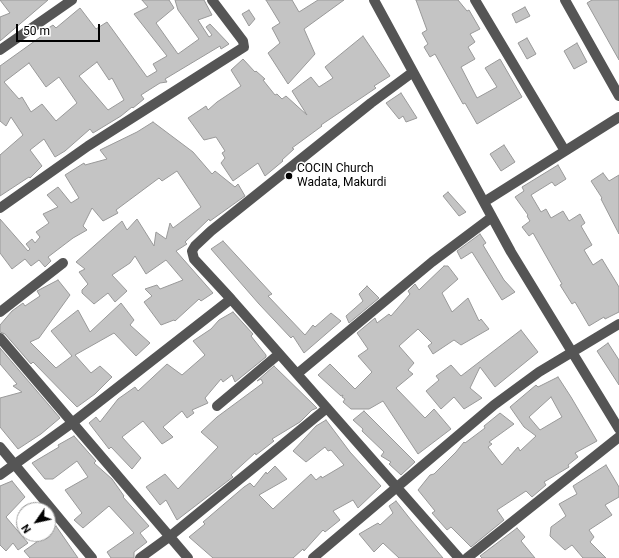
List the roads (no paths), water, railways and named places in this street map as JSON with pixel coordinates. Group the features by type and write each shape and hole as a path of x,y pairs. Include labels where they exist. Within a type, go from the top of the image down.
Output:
{"street":[{"path":"0,50 72,0"},
{"path":"0,208 88,146 244,47 243,41 212,0"},
{"path":"374,0 511,252 619,429"},
{"path":"475,0 565,151"},
{"path":"565,0 619,96"},
{"path":"413,72 371,103 210,231 192,251 194,259 459,558"},
{"path":"484,202 619,117"},
{"path":"297,374 432,262 492,217"},
{"path":"0,312 63,263"},
{"path":"0,475 72,423 231,299"},
{"path":"313,558 398,488 494,405 539,372 619,324"},
{"path":"0,338 188,558"},
{"path":"217,406 279,354"},
{"path":"140,558 327,408"},
{"path":"467,558 619,437"},
{"path":"0,447 92,558"}],"place":[{"name":"COCIN Church Wadata, Makurdi","path":"289,176"}]}
